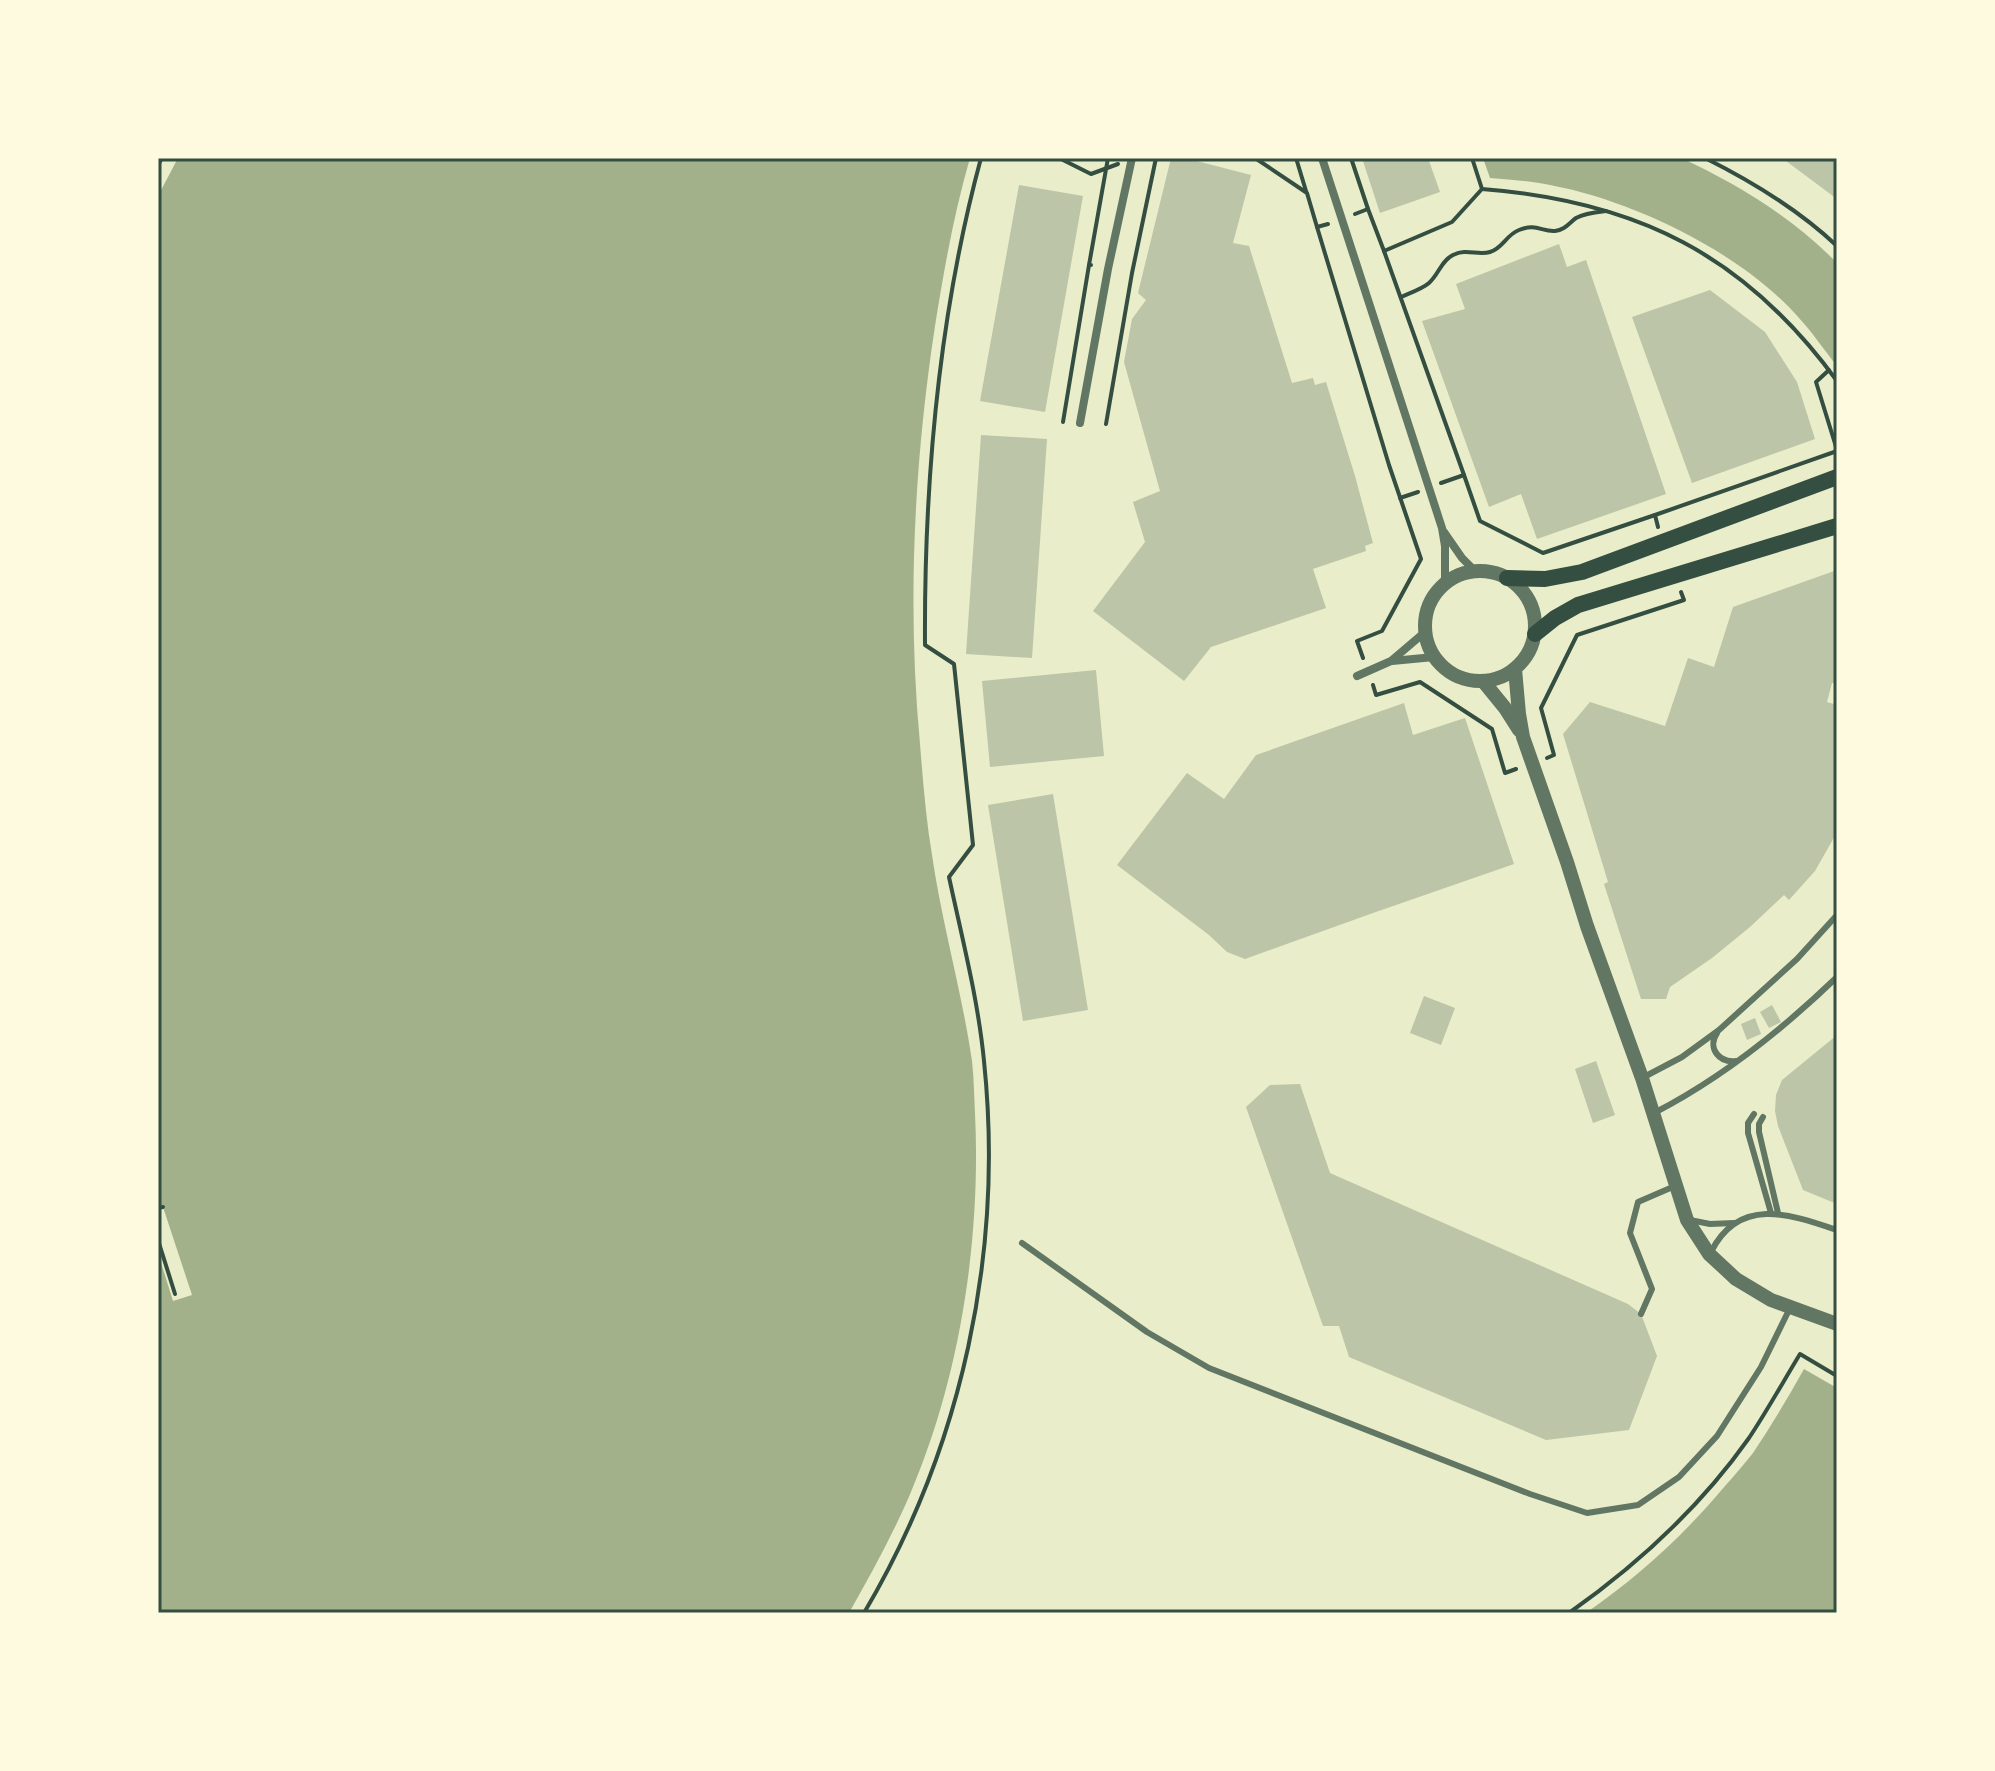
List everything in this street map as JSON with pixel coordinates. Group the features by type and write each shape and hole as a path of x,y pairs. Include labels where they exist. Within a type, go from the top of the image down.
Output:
{"main road":[{"path":"1507,578 1545,579 1582,572 1837,477"},
{"path":"1535,634 1578,605 1837,526"}],"street":[{"path":"1322,158 1442,528 1445,584"},
{"path":"1080,423 1132,159"},
{"path":"1442,528 1451,544 1475,571"},
{"path":"1475,571 1507,578 1526,596 1535,621 1535,634 1525,659 1504,676 1483,681 1465,680 1453,675 1434,657 1425,632 1425,618 1435,594 1456,577 1475,571"},
{"path":"1357,676 1391,661 1425,632"},
{"path":"1391,661 1434,657"},
{"path":"1515,669 1523,737 1654,1113 1687,1220 1709,1254 1736,1279 1790,1308 1837,1324"},
{"path":"1483,681 1523,737"}],"lane":[{"path":"1642,1078 1682,1057 1719,1030 1797,959 1837,915"},
{"path":"1654,1113 1693,1092 1738,1061 1788,1022 1837,977"},
{"path":"1719,1030 1713,1039 1713,1049 1719,1058 1728,1062 1738,1061"},
{"path":"1754,1114 1748,1123 1748,1133 1775,1213"},
{"path":"1763,1117 1759,1132 1775,1213"},
{"path":"1641,1314 1652,1289 1630,1233 1638,1202 1675,1186"},
{"path":"1687,1220 1710,1224 1734,1223 1752,1216 1775,1213 1806,1219 1837,1230"},
{"path":"1709,1254 1734,1223"},
{"path":"1022,1243 1147,1332 1209,1368 1530,1494 1587,1513 1638,1505 1679,1477 1717,1436 1761,1367 1790,1308"}],"path":[{"path":"158,165 162,158"},
{"path":"864,1613 903,1540 944,1438 972,1333 987,1224 989,1129 984,1060 949,877 973,845 954,664 925,645 927,500 940,366 963,234 981,158"},
{"path":"1059,158 1091,174 1132,159"},
{"path":"1106,424 1156,158"},
{"path":"1296,158 1307,193"},
{"path":"1351,158 1368,209"},
{"path":"1472,158 1482,189"},
{"path":"1705,158 1738,174 1788,206 1837,246"},
{"path":"1482,189 1553,197 1609,210 1684,242 1770,303 1795,328 1837,381"},
{"path":"1407,241 1452,222 1482,189"},
{"path":"1401,297 1427,285 1444,261 1456,253 1472,251 1487,254 1501,247 1510,234 1522,228 1555,231 1583,216 1609,210"},
{"path":"1317,227 1400,498 1464,475"},
{"path":"1384,251 1480,521 1543,553 1655,515"},
{"path":"1063,422 1089,265"},
{"path":"1829,370 1816,382 1837,450"},
{"path":"158,1240 175,1294"},
{"path":"1569,1613 1638,1559 1678,1522 1748,1438 1800,1354 1837,1376"}],"shaded area":[{"path":"178,158 970,158 946,263 928,378 918,482 913,587 916,692 928,828 973,1067 975,1207 971,1255 955,1351 930,1443 899,1519 849,1613 158,1613 158,196"},
{"path":"1483,158 1681,158 1744,191 1802,231 1837,263 1837,366 1775,294 1718,252 1685,233 1617,203 1550,185 1490,178"},
{"path":"1804,1369 1837,1388 1837,1613 1586,1613 1660,1554 1709,1504 1753,1453"}],"pier":[{"path":"158,1207 163,1207 192,1295 173,1301 158,1253"}],"building":[{"path":"1171,158 1185,158 1251,175 1233,243 1249,246 1292,383 1313,378 1315,385 1326,382 1373,543 1365,546 1366,551 1313,569 1326,608 1211,647 1184,681 1093,611 1145,542 1133,502 1160,491 1124,362 1132,319 1146,300 1138,293"},
{"path":"1362,158 1428,158 1440,192 1380,213"},
{"path":"1782,158 1837,158 1837,199"},
{"path":"1019,185 1083,196 1045,412 980,401"},
{"path":"1559,244 1567,267 1586,260 1666,494 1537,539 1521,494 1489,507 1422,321 1465,309 1456,284"},
{"path":"1710,290 1765,332 1797,382 1815,439 1692,483 1632,317"},
{"path":"981,435 1047,439 1032,658 966,654"},
{"path":"1837,570 1837,683 1832,683 1827,702 1837,705 1836,834 1815,871 1789,900 1784,895 1712,958 1670,987 1666,999 1641,999 1604,884 1608,882 1563,734 1590,702 1665,726 1688,658 1714,667 1733,607"},
{"path":"1096,670 1104,756 990,767 982,681"},
{"path":"1404,703 1413,735 1465,718 1514,864 1245,959 1227,952 1117,865 1187,773 1224,799 1256,755"},
{"path":"1053,794 1088,1010 1023,1021 988,805"},
{"path":"1424,996 1455,1008 1441,1045 1410,1033"},
{"path":"1772,1005 1781,1022 1769,1028 1760,1012"},
{"path":"1755,1018 1761,1034 1747,1040 1741,1024"},
{"path":"1837,1035 1837,1204 1803,1190 1775,1111 1776,1095 1782,1080"},
{"path":"1596,1061 1615,1115 1593,1123 1575,1069"},
{"path":"1300,1084 1330,1173 1628,1304 1641,1314 1657,1356 1629,1430 1546,1440 1349,1357 1339,1326 1323,1326 1246,1107 1270,1085"}]}
